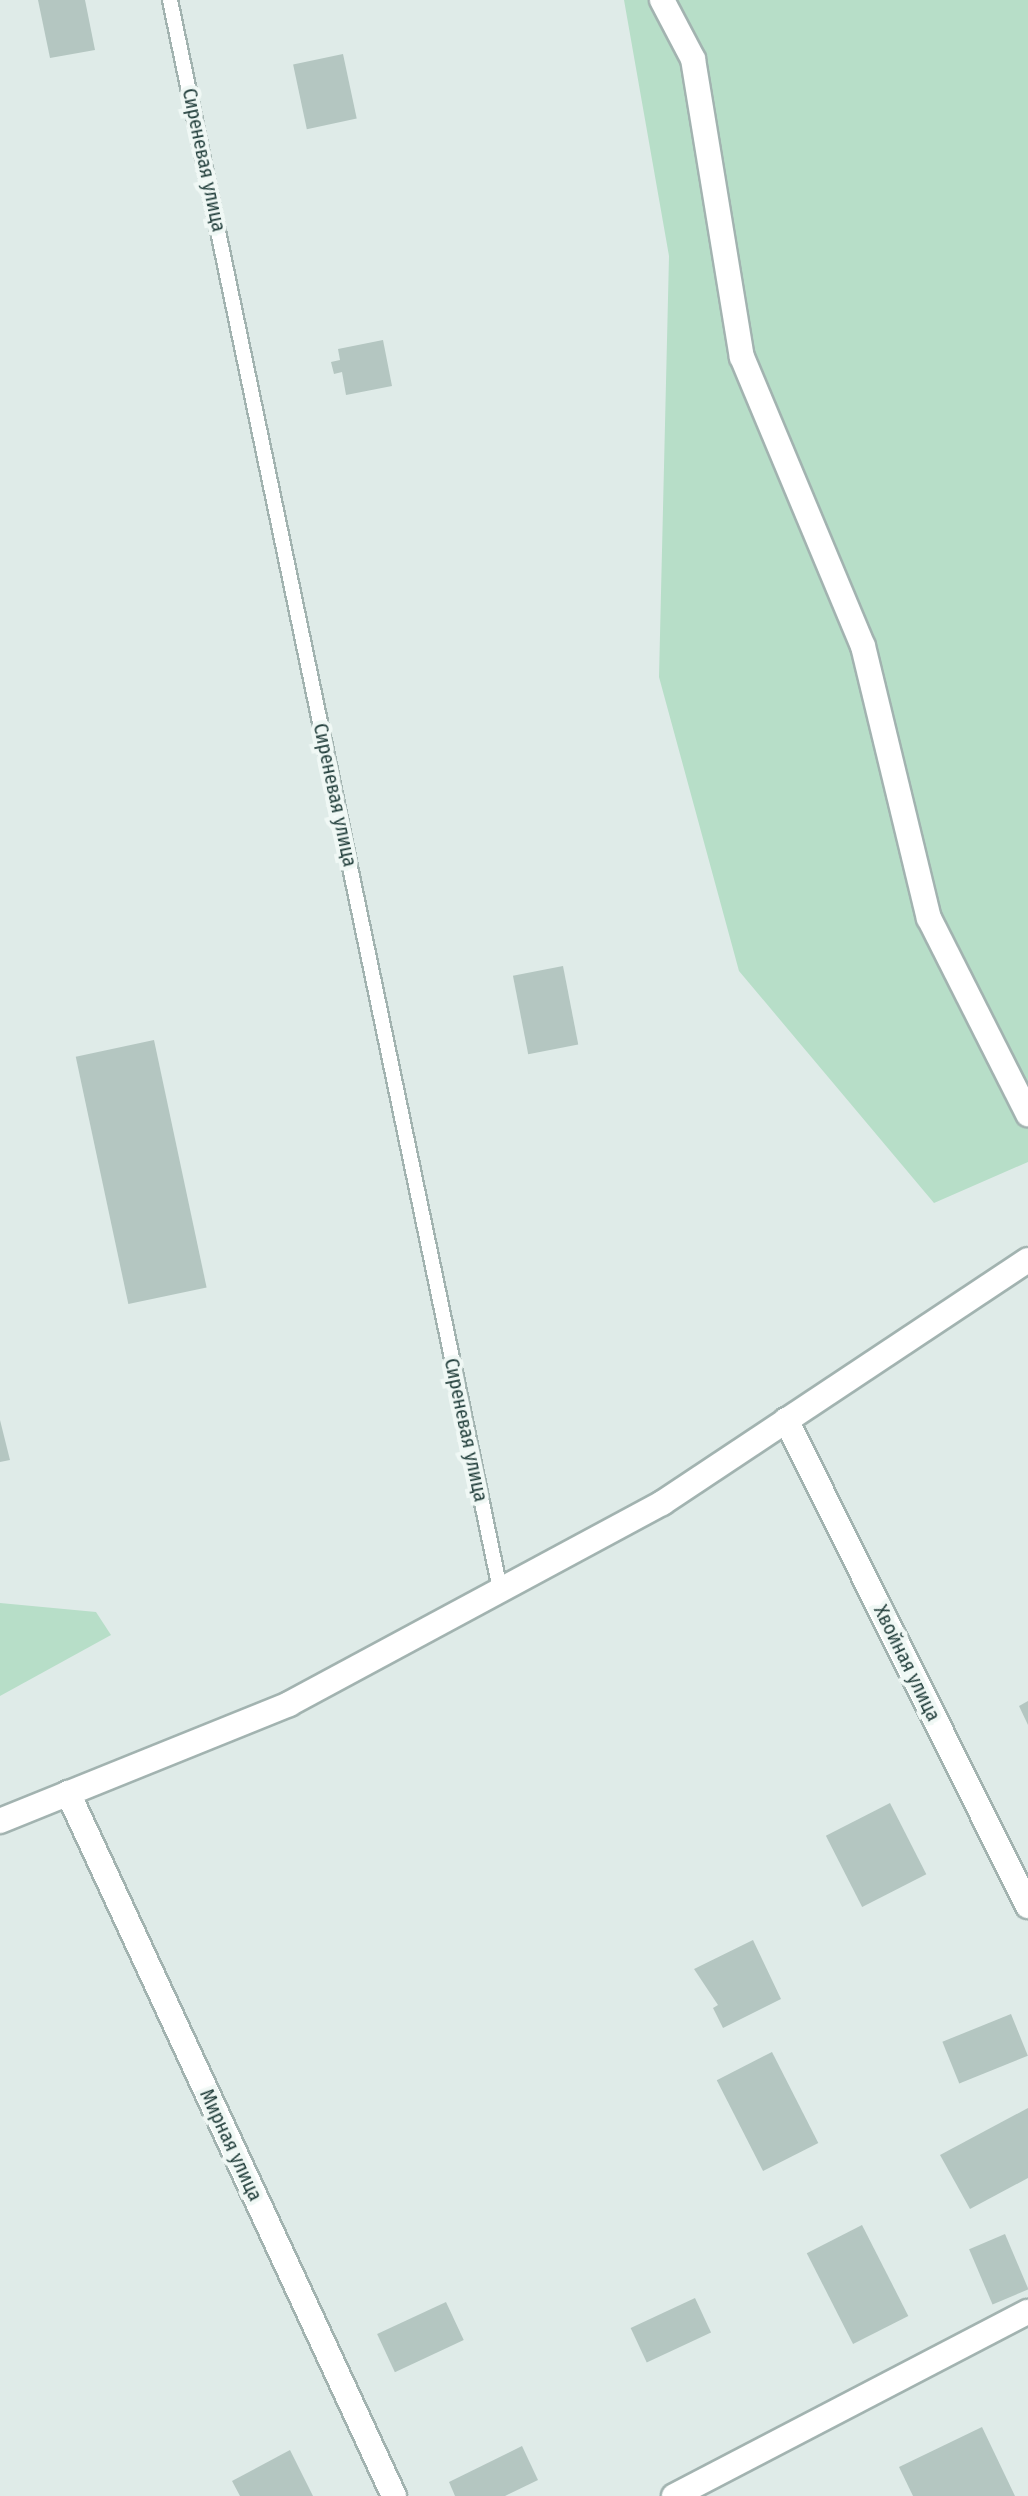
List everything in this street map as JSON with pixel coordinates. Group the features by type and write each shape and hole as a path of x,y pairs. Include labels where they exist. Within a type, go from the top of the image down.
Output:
{"street":[{"path":"662,0 693,59 742,357 863,646 929,918 1028,1114"},
{"path":"0,1821 289,1704 662,1503 1028,1260"},
{"name":"Хвойная улица","path":"786,1420 1028,1906"},
{"name":"Мирная улица","path":"68,1793 394,2496"},
{"path":"674,2496 1028,2312"}],"lane":[{"name":"Сиреневая улица","path":"170,0 500,1590"}],"green space":[{"path":"624,0 1028,0 1028,1162 934,1203 739,971 659,677 669,256"},
{"path":"0,1603 96,1612 111,1635 0,1696"}],"building":[{"path":"38,0 85,0 95,50 50,58"},
{"path":"343,54 357,119 307,129 293,65"},
{"path":"383,340 392,386 346,395 342,372 334,374 331,362 340,360 338,349"},
{"path":"563,966 578,1045 528,1054 513,976"},
{"path":"154,1040 207,1287 128,1304 76,1057"},
{"path":"0,1420 10,1460 0,1462"},
{"path":"1028,1701 1028,1725 1019,1706"},
{"path":"890,1803 926,1874 862,1907 826,1836"},
{"path":"753,1940 781,1999 723,2028 713,2008 718,2005 694,1969"},
{"path":"1011,2014 1028,2056 959,2083 942,2042"},
{"path":"772,2052 818,2143 763,2171 717,2080"},
{"path":"1028,2108 1028,2178 970,2209 940,2155"},
{"path":"862,2225 908,2316 853,2344 807,2253"},
{"path":"1005,2234 1028,2289 993,2304 969,2249"},
{"path":"695,2298 711,2332 647,2362 631,2328"},
{"path":"446,2302 464,2340 395,2372 377,2334"},
{"path":"982,2427 1015,2496 913,2496 899,2467"},
{"path":"522,2446 538,2480 505,2496 455,2496 449,2482"},
{"path":"290,2450 313,2496 240,2496 232,2481"}]}
